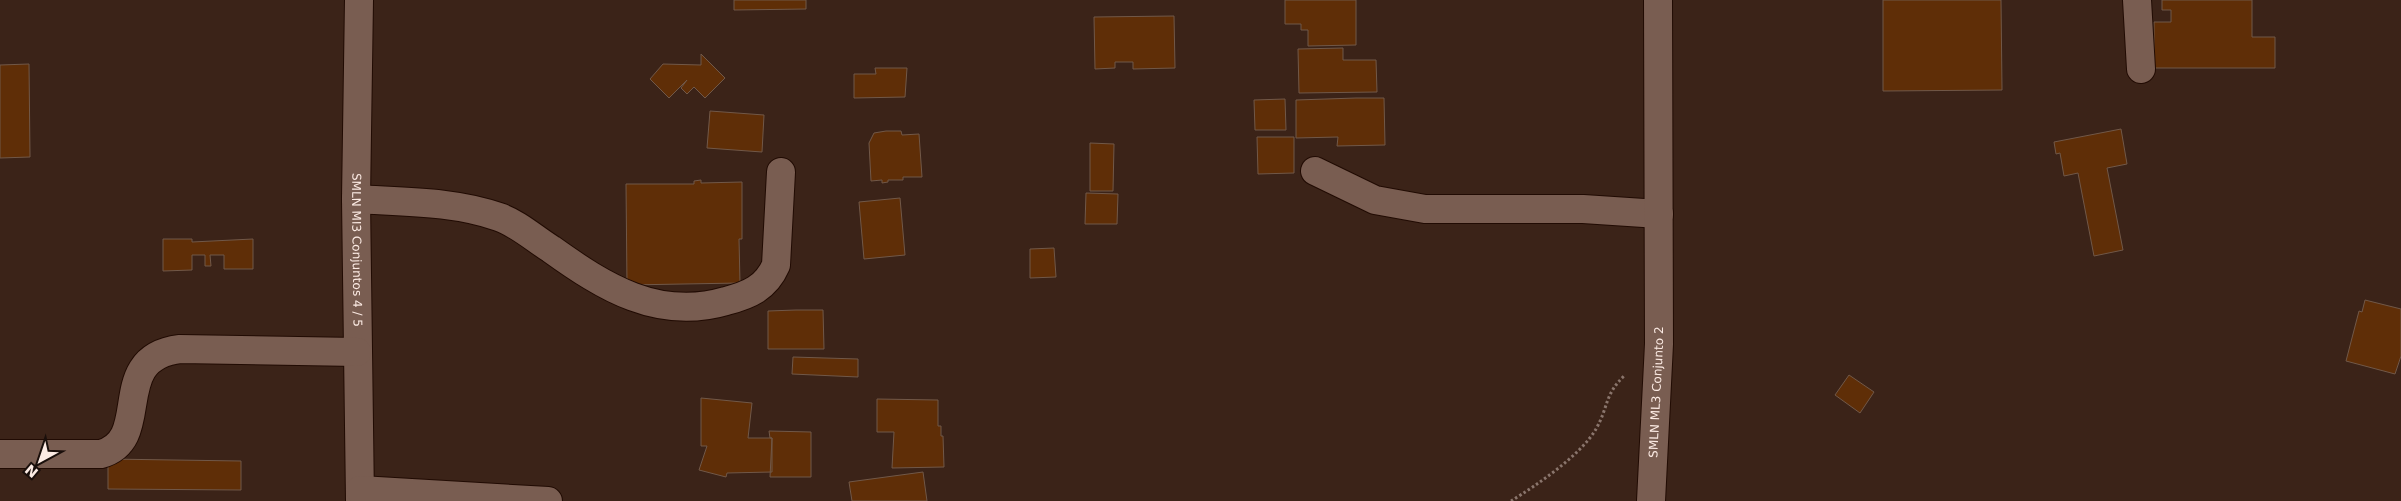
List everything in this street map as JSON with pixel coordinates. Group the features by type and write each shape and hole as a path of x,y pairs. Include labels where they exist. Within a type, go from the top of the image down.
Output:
{"street":[{"name":"SMLN MI3 Conjuntos 4 / 5","path":"359,0 356,199 360,496"},
{"name":"SMLN ML3 Conjunto 2","path":"1650,501 1659,344 1658,0"},
{"path":"2137,0 2140,68"},
{"path":"1314,171 1375,200 1425,208 1583,209 1659,214"},
{"path":"356,199 428,204 466,209 501,218 619,293 660,305 683,307 713,305 752,293 771,277 776,265 781,172"},
{"path":"0,454 101,454 110,452 117,446 126,430 139,374 150,359 165,351 180,349 357,352"},
{"path":"360,496 548,501"}],"path":[{"path":"1511,501 1535,487 1568,460 1596,430 1612,388 1659,344"}],"building":[{"path":"734,0 806,0 806,9 734,10"},
{"path":"1285,0 1356,0 1356,45 1308,46 1308,30 1301,30 1301,24 1285,24"},
{"path":"1883,0 2001,0 2002,90 1883,91"},
{"path":"2162,0 2252,0 2252,37 2275,37 2275,68 2154,68 2154,22 2171,22 2171,10 2162,10"},
{"path":"1174,16 1175,68 1133,69 1133,62 1115,62 1115,68 1095,69 1094,17"},
{"path":"1343,48 1343,60 1376,60 1377,92 1299,93 1298,49"},
{"path":"701,54 725,78 705,98 694,87 687,94 681,88 687,80 669,98 650,79 663,64 701,65"},
{"path":"29,64 30,157 0,158 0,65"},
{"path":"875,68 907,68 905,97 854,98 854,74 876,74"},
{"path":"1384,98 1385,145 1337,146 1338,137 1296,138 1296,100"},
{"path":"1285,99 1286,130 1255,130 1254,100"},
{"path":"710,111 764,115 762,152 707,148"},
{"path":"2121,129 2127,164 2107,168 2123,250 2094,256 2078,173 2064,176 2060,153 2056,154 2054,142"},
{"path":"901,131 902,135 919,134 922,177 903,177 903,180 888,180 888,182 882,183 882,180 871,181 869,143 874,133"},
{"path":"1257,137 1294,137 1294,173 1258,174"},
{"path":"1090,143 1114,144 1113,191 1090,191"},
{"path":"701,180 701,183 742,182 742,239 739,239 740,283 627,285 626,184 694,184 694,181"},
{"path":"1086,193 1118,194 1117,224 1085,224"},
{"path":"900,198 905,255 864,259 859,202"},
{"path":"163,239 192,239 192,242 253,239 253,269 224,269 224,255 210,255 211,266 205,266 205,255 192,255 192,270 163,271"},
{"path":"1054,248 1056,277 1030,278 1030,249"},
{"path":"2365,300 2401,309 2401,356 2395,374 2346,361 2359,311 2362,312"},
{"path":"823,310 824,349 768,349 768,311"},
{"path":"793,357 858,359 858,377 792,374"},
{"path":"1849,375 1874,392 1860,413 1835,395"},
{"path":"701,398 752,403 748,438 772,438 772,472 727,473 726,477 699,470 707,446 701,446"},
{"path":"877,399 938,400 938,426 941,426 941,436 943,436 944,467 892,468 894,432 877,432"},
{"path":"769,431 811,432 811,477 770,477 772,438 770,438"},
{"path":"108,459 241,461 241,490 108,489"},
{"path":"923,472 927,501 852,501 849,482"}]}
